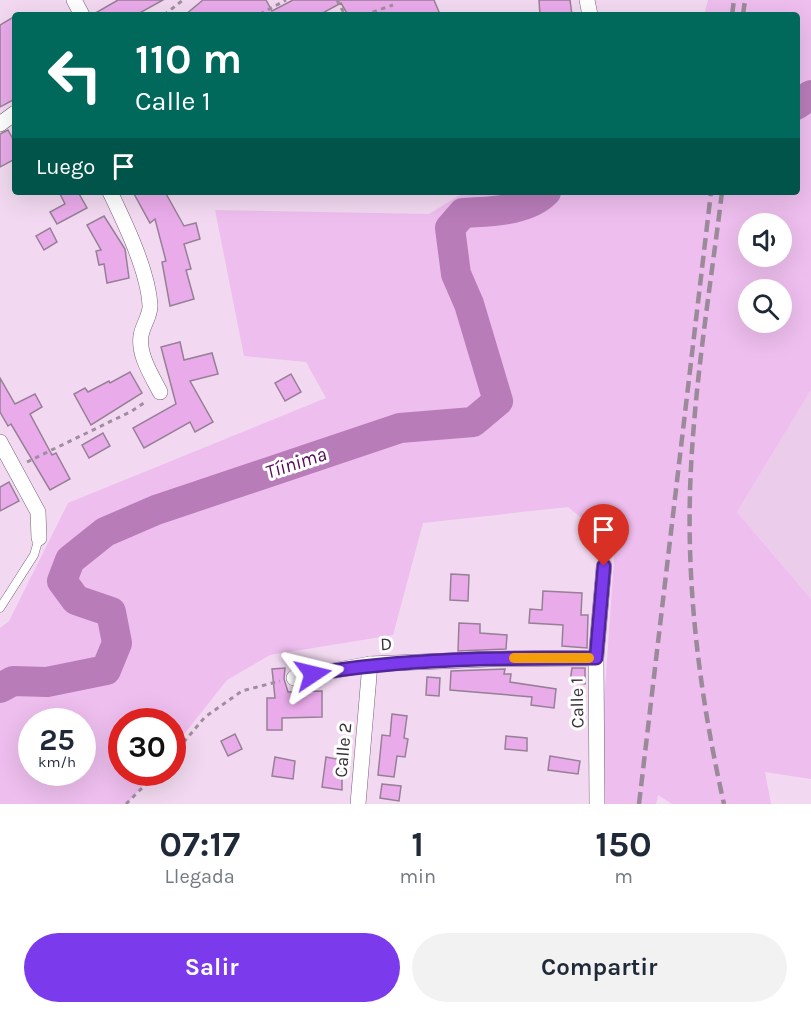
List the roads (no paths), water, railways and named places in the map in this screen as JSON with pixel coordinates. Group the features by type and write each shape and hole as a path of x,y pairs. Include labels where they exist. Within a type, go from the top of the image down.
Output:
{"street":[{"path":"111,195 130,233 146,285 151,307 140,338 141,351 160,392"},
{"path":"0,442 38,512 39,538"},
{"name":"Calle 1","path":"597,804 596,658 604,566"},
{"name":"D","path":"294,678 370,664 490,659 596,658"},
{"name":"Calle 2","path":"358,804 370,664"}],"lane":[{"path":"0,608 34,555 39,538"}],"waterway":[{"name":"Tíinima","path":"800,102 811,95"},
{"name":"Tíinima","path":"0,688 13,681 47,682 106,670 117,643 111,612 76,600 62,581 70,560 105,532 156,510 400,428 473,422 498,401 469,304 456,274 450,228 463,213 518,207 543,195"}],"railway":[{"path":"732,12 734,0"},
{"path":"743,12 745,0"},
{"path":"639,804 711,195"},
{"path":"722,195 695,416 690,531 697,649 724,804"}]}
